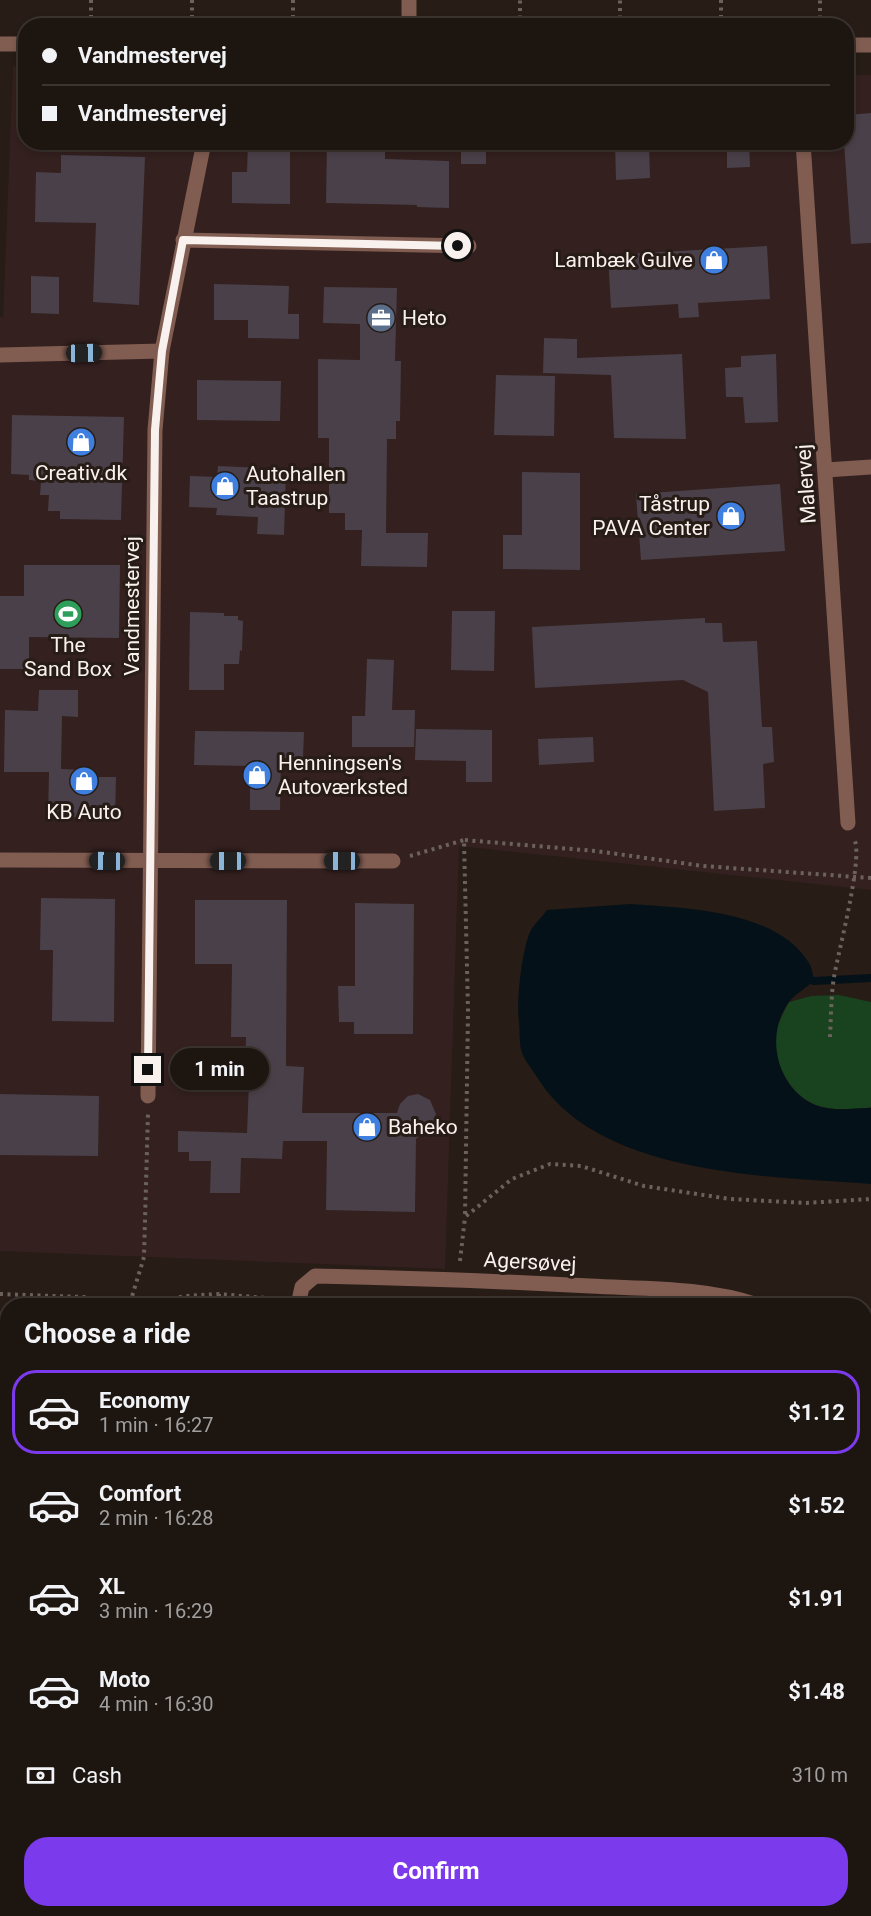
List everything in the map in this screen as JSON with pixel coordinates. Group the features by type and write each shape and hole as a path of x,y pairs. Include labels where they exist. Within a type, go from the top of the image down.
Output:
{"street":[{"path":"409,0 409,18"},
{"path":"0,44 18,44"},
{"path":"854,45 871,45"},
{"name":"Vandmestervej","path":"148,1095 155,430 162,351 202,150"},
{"name":"Malervej","path":"804,150 848,823"},
{"path":"183,240 470,246"},
{"path":"0,355 162,351"},
{"path":"826,470 871,467"},
{"path":"0,860 393,861"},
{"name":"Agersøvej","path":"300,1298 315,1276 458,1279 692,1291 738,1298"}],"path":[{"path":"91,0 91,18"},
{"path":"192,0 192,18"},
{"path":"292,0 292,18"},
{"path":"520,0 520,18"},
{"path":"620,0 620,18"},
{"path":"721,0 721,18"},
{"path":"820,0 820,18"},
{"path":"830,1037 834,979 854,876 857,848 848,823"},
{"path":"458,1279 465,1217 468,1000 464,840"},
{"path":"393,861 464,840 596,851 703,866 871,878"},
{"path":"131,1298 144,1257 148,1095"},
{"path":"465,1217 512,1179 550,1164 581,1166 644,1186 730,1199 806,1203 871,1199"},
{"path":"0,1294 92,1298"},
{"path":"176,1298 219,1294 300,1298"}],"shaded area":[{"path":"13,66 18,66 18,150 854,150 854,75 871,75 871,890 459,846 445,1269 0,1251 0,317 3,317"},
{"path":"630,904 677,907 728,915 753,922 775,932 794,945 809,963 814,981 791,999 781,1015 776,1045 778,1060 791,1087 815,1105 835,1109 871,1108 871,1184 784,1178 688,1165 642,1152 600,1134 565,1110 537,1077 521,1049 518,1002 527,940 532,929 547,910"}],"green space":[{"path":"839,995 871,1002 871,1107 835,1109 807,1101 786,1079 778,1060 775,1036 789,1002 811,996"}],"building":[{"path":"871,113 871,243 851,244 845,150 854,150 854,114"},
{"path":"248,150 290,150 290,204 232,203 232,172 247,172"},
{"path":"327,150 385,150 385,159 449,161 449,208 326,203"},
{"path":"461,150 486,150 486,164 461,164"},
{"path":"615,150 649,150 650,178 616,180"},
{"path":"727,150 749,150 750,167 727,168"},
{"path":"61,155 145,157 139,305 93,302 96,223 35,222 36,172 61,173"},
{"path":"767,246 770,299 698,303 699,317 679,318 678,304 611,308 608,255"},
{"path":"31,276 59,277 59,314 31,313"},
{"path":"214,284 289,286 288,314 299,314 299,339 248,338 248,320 214,320"},
{"path":"324,287 397,288 395,361 401,361 400,421 396,421 396,439 387,439 386,533 428,533 427,567 361,566 362,530 345,530 345,513 329,513 329,438 318,438 318,359 360,360 360,324 323,323"},
{"path":"544,338 577,339 577,358 682,354 686,439 614,438 611,375 543,373"},
{"path":"776,354 778,422 745,423 743,397 726,397 725,368 741,367 741,356"},
{"path":"496,375 555,376 554,436 494,435"},
{"path":"197,380 281,381 280,421 197,420"},
{"path":"12,415 124,417 121,520 60,519 60,511 48,511 49,495 40,495 41,481 29,480 29,475 11,474"},
{"path":"218,466 286,469 284,535 257,534 258,517 216,515 217,508 189,507 190,476 217,477"},
{"path":"522,472 580,473 580,570 503,569 503,535 522,535"},
{"path":"780,484 785,551 641,560 636,494"},
{"path":"24,565 120,565 119,638 29,637 29,669 0,669 0,596 24,596"},
{"path":"452,611 495,611 494,671 451,670"},
{"path":"190,612 224,613 224,616 238,616 238,620 243,621 239,664 224,664 224,690 189,690"},
{"path":"705,618 705,623 722,623 723,642 757,641 762,727 772,727 774,762 763,764 765,808 714,811 708,692 683,680 535,688 532,627"},
{"path":"367,659 394,660 392,710 415,710 414,747 352,747 352,716 365,716"},
{"path":"39,690 78,690 78,717 62,716 61,769 85,770 85,777 116,777 115,818 48,817 49,772 4,772 5,710 38,711"},
{"path":"416,729 492,730 492,782 466,782 466,761 415,760"},
{"path":"195,731 304,732 303,758 281,758 280,810 250,810 250,766 194,765"},
{"path":"593,737 594,762 539,765 538,739"},
{"path":"41,898 115,899 114,1022 52,1021 53,950 40,950"},
{"path":"195,900 287,900 286,1066 304,1067 302,1113 397,1113 400,1104 408,1096 418,1094 430,1100 436,1114 433,1122 416,1139 415,1212 326,1210 327,1141 283,1141 282,1159 241,1158 240,1193 210,1193 211,1161 189,1161 189,1152 178,1152 178,1131 247,1133 249,1083 245,1082 246,1037 231,1037 232,964 195,964"},
{"path":"355,903 414,904 413,1034 354,1034 354,1022 339,1022 338,986 355,986"},
{"path":"0,1094 99,1096 98,1156 0,1155"}],"waterway":[{"path":"814,981 871,978"}],"place":[{"name":"Lambæk Gulve","path":"714,260"},
{"name":"Heto","path":"381,318"},
{"name":"Creativ.dk","path":"81,442"},
{"name":"Autohallen Taastrup","path":"225,486"},
{"name":"Tåstrup PAVA Center","path":"731,516"},
{"name":"The Sand Box","path":"68,614"},
{"name":"Henningsen's Autoværksted","path":"257,775"},
{"name":"KB Auto","path":"84,781"},
{"name":"Baheko","path":"367,1127"}],"route":[{"path":"148,1070 155,430 162,351 183,240 458,246"}]}
